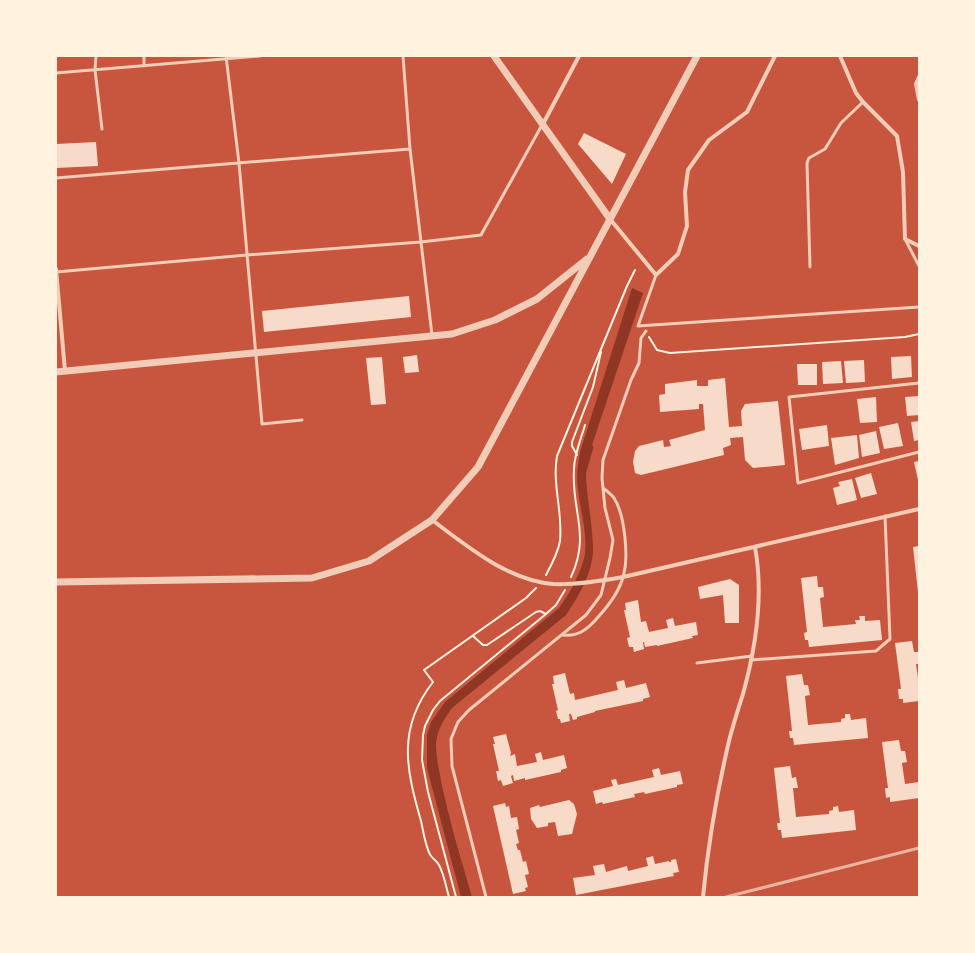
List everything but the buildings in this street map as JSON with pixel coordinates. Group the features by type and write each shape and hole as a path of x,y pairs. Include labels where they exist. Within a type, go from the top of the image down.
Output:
{"street":[{"path":"494,56 610,219 656,275 678,254 687,226 685,192 688,170 709,140 747,112 775,56"},
{"path":"543,124 578,56"},
{"path":"56,582 312,578 369,561 432,520 478,467 697,56"},
{"path":"840,56 856,93 897,136 903,172 905,239 919,246"},
{"path":"919,77 916,84 919,100"},
{"path":"56,372 452,334 495,320 537,299 590,256"},
{"path":"56,271 65,371"},
{"path":"432,520 476,552 500,566 537,580 553,584 623,577 919,509"},
{"path":"703,897 706,858 715,808 729,741 752,658 759,607 758,566 755,547"}],"lane":[{"path":"96,56 95,70 102,129"},
{"path":"144,56 144,66"},
{"path":"195,56 195,62"},
{"path":"56,73 260,56"},
{"path":"403,56 410,149 432,336"},
{"path":"226,58 239,162 262,424 302,420"},
{"path":"810,267 807,163 809,158 826,149 841,123 863,102"},
{"path":"56,271 422,242 481,235 543,124"},
{"path":"56,178 410,149"},
{"path":"905,239 919,266"},
{"path":"656,275 638,326 919,307"},
{"path":"486,897 452,766 451,739 458,722 469,710 563,635 592,609 601,595 613,540 612,532 606,516 602,469 605,454 631,380 639,363 641,338 646,331"},
{"path":"919,383 789,397 798,483 919,452"},
{"path":"563,635 570,636 577,634 590,626 610,602 623,577 626,556 620,513 614,498 603,488"},
{"path":"698,663 752,658 876,652 890,639 885,516"}],"path":[{"path":"546,576 554,561 560,540 555,472 557,456 635,270"},
{"path":"646,331 653,345 657,350 663,353 905,337 919,334"},
{"path":"577,455 572,446 572,442 593,387 602,346"},
{"path":"568,583 578,562 581,545 574,477 574,462 585,425"},
{"path":"449,897 439,865 430,856 413,793 408,767 408,732 413,714 424,693 433,682 424,670 526,598 538,586"},
{"path":"456,897 424,775 422,748 426,726 433,710 451,691 546,614 556,605 565,590"},
{"path":"473,636 483,645 487,645 536,612 540,611 546,614"}],"shaded area":[{"path":"632,288 643,293 586,463 593,556 585,582 566,615 452,708 439,729 436,749 441,781 451,825 472,897 461,897 427,768 427,735 431,722 445,702 559,608 577,579 584,559 585,551 585,533 577,484 580,452"}],"waterway":[{"path":"585,471 592,447"}],"railway":[{"path":"726,897 919,848"}]}
